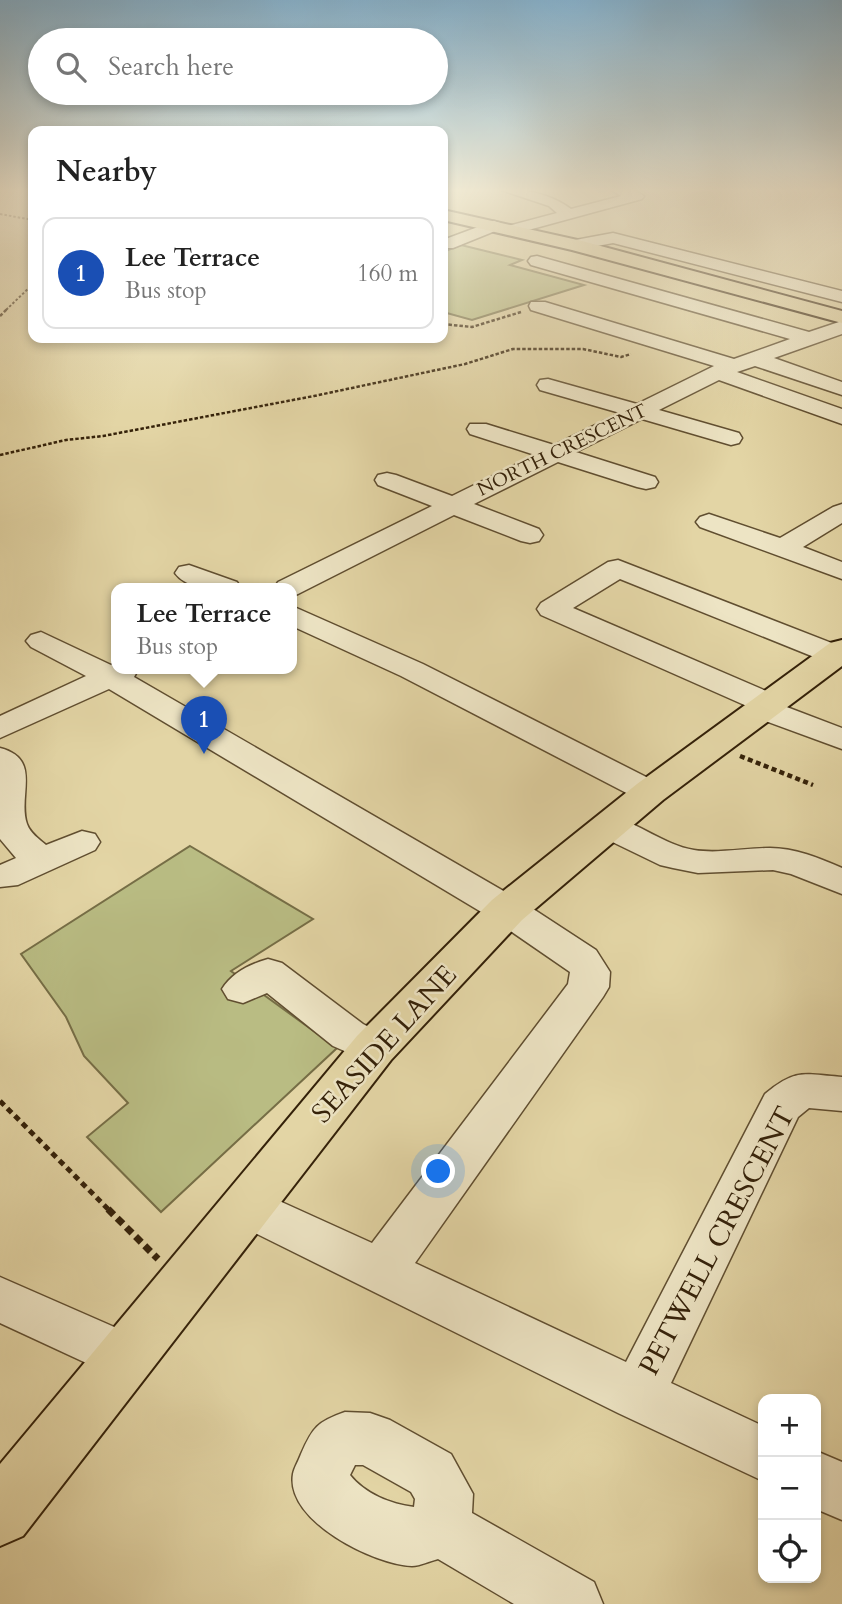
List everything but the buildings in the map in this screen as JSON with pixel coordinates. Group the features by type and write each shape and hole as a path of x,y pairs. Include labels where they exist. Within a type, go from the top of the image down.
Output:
{"main road":[{"path":"649,264 841,314"},
{"name":"SEASIDE LANE","path":"0,1514 374,1048 508,910 650,792 839,652"}],"street":[{"path":"547,264 842,345"},
{"path":"691,264 841,314"},
{"path":"538,306 661,267"},
{"path":"538,306 736,366 842,389"},
{"name":"NORTH CRESCENT","path":"297,583 736,366 814,338 841,314"},
{"path":"736,366 842,417"},
{"path":"548,385 731,438"},
{"path":"478,429 646,482"},
{"path":"387,480 530,535"},
{"path":"782,548 842,512"},
{"path":"709,522 842,571"},
{"path":"839,652 618,568 551,610 842,739"},
{"path":"189,573 214,583"},
{"path":"297,617 412,670 650,792"},
{"path":"41,641 111,670"},
{"path":"0,728 117,674"},
{"path":"121,674 508,910 582,960 590,972 588,988 380,1272"},
{"path":"0,758 8,772 9,825 18,840 41,860"},
{"path":"609,826 673,857 698,862 773,859 800,864 842,881"},
{"path":"5,877 82,842"},
{"path":"243,989 268,973 348,1035 374,1048"},
{"name":"PETWELL CRESCENT","path":"637,1395 781,1107 800,1090 842,1094"},
{"name":"PETWELL CRESCENT","path":"246,1206 758,1452"},
{"path":"0,1299 125,1357"},
{"path":"821,1482 842,1492"},
{"path":"442,1528 547,1598"}],"path":[{"path":"0,316 28,289"},
{"path":"448,325 472,327 538,306"},
{"path":"0,455 66,440 103,436 314,396 465,364 513,349 583,349 621,357 660,343"},
{"path":"713,746 813,785"},
{"path":"0,1101 184,1284"}],"green space":[{"path":"448,264 513,264 510,265 584,285 472,320 448,313"},
{"path":"190,846 313,919 231,971 337,1048 161,1212 87,1137 128,1103 84,1056 66,1017 21,954"}],"place":[{"name":"Lee Terrace","path":"204,754"}]}
